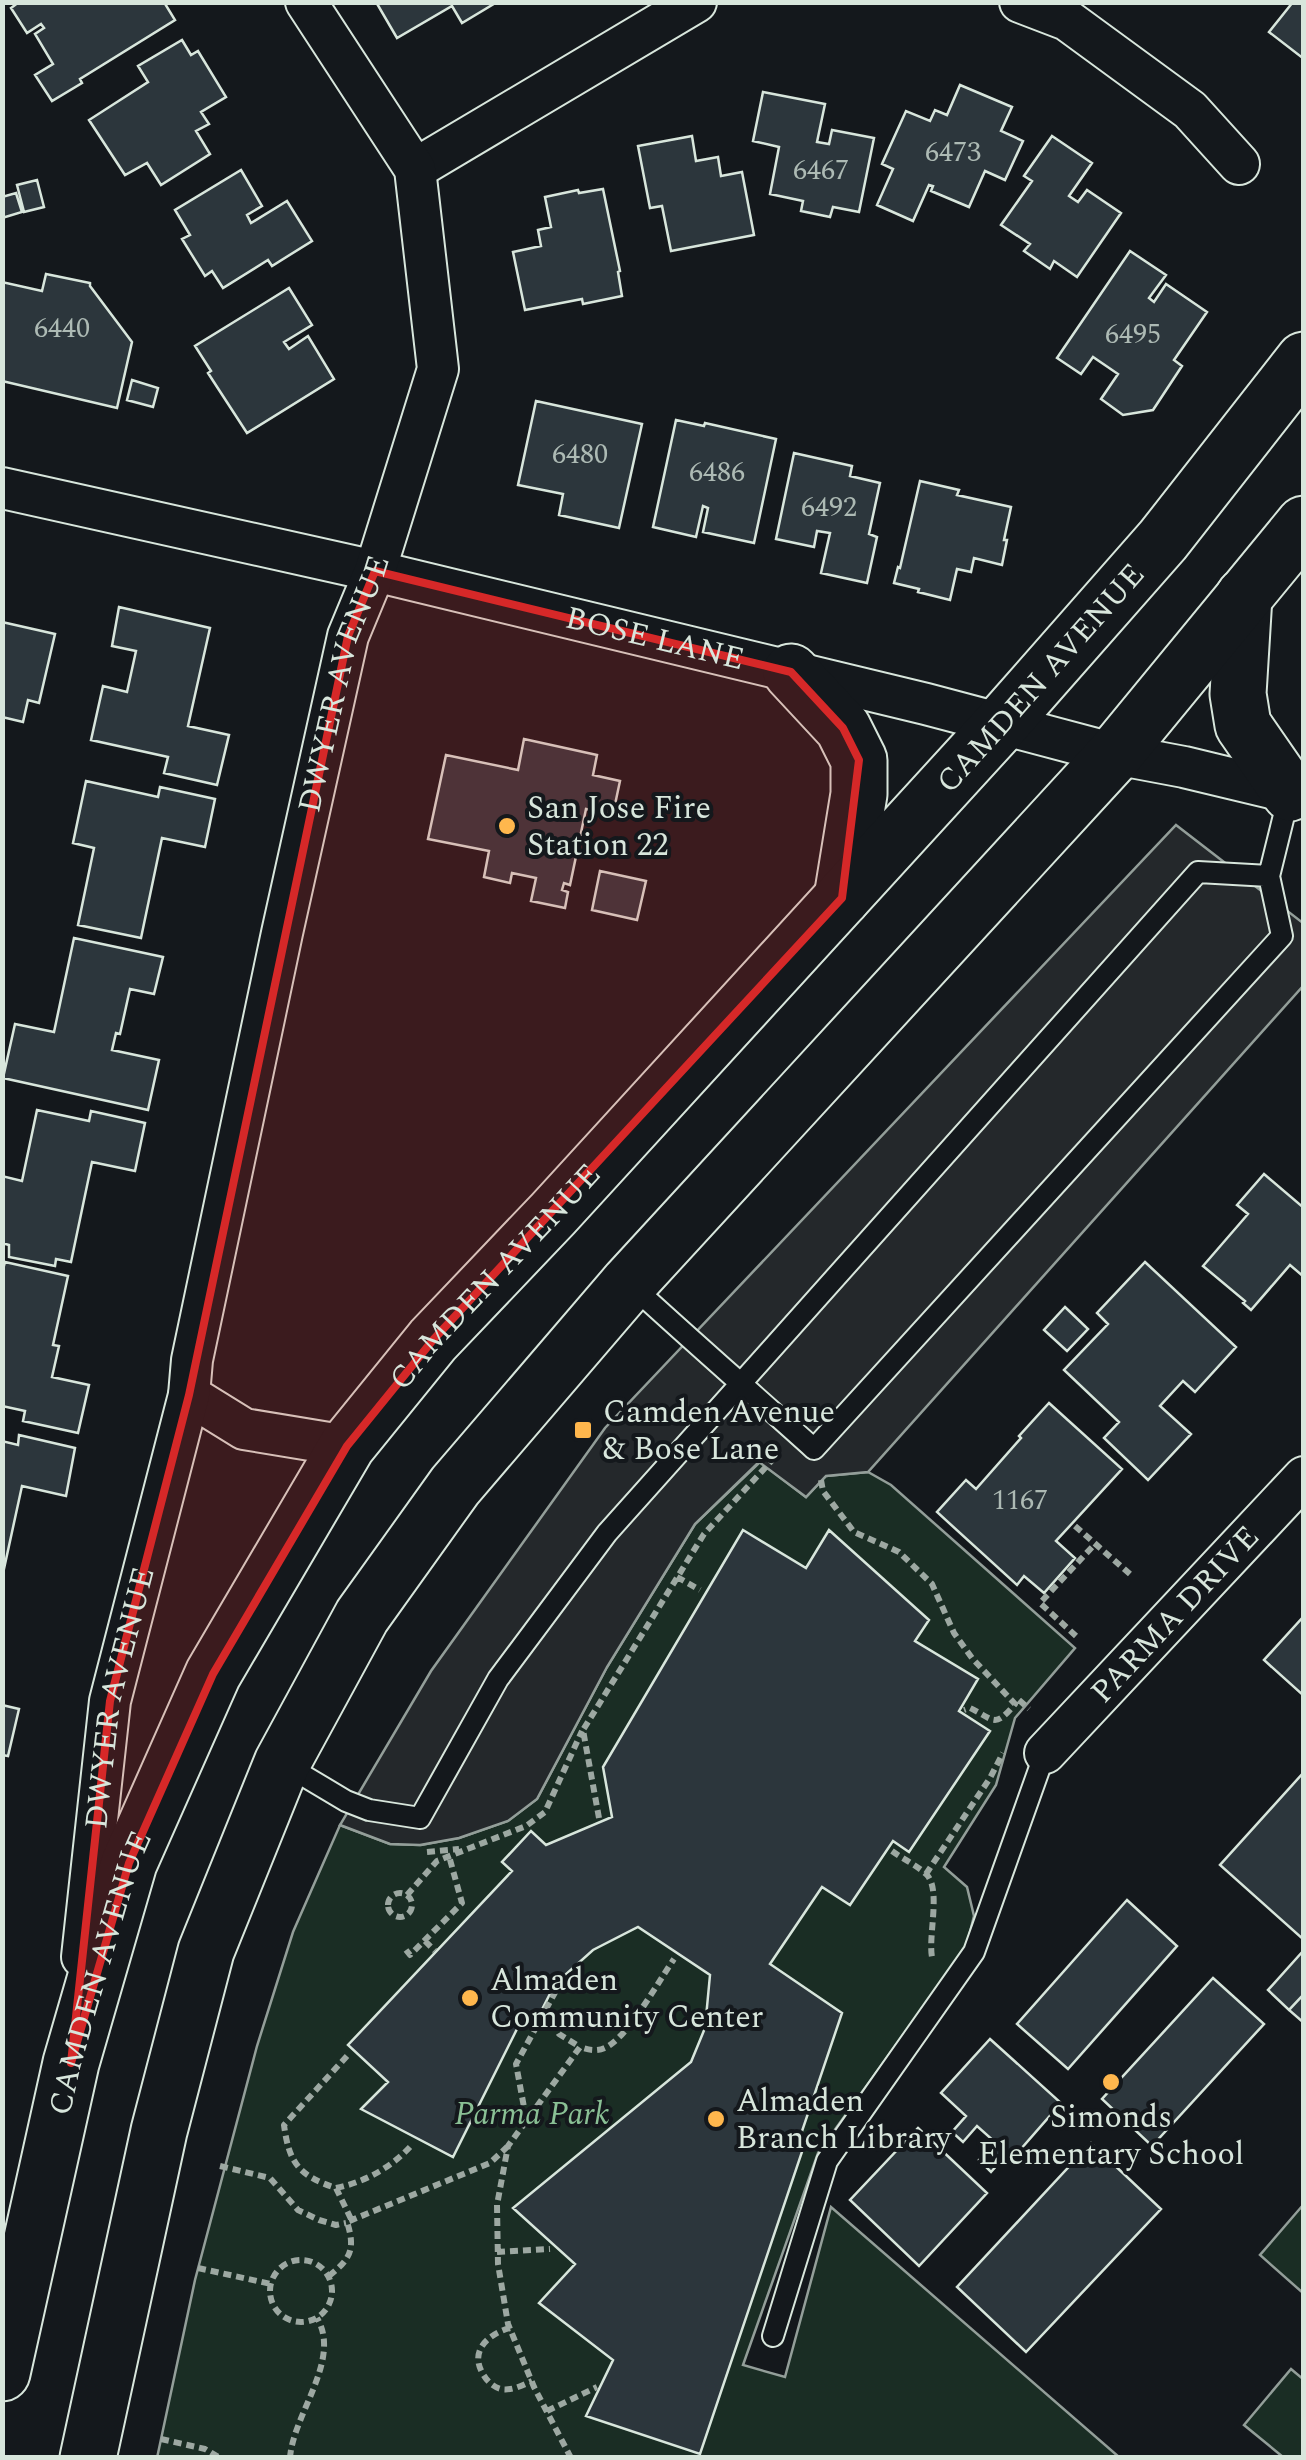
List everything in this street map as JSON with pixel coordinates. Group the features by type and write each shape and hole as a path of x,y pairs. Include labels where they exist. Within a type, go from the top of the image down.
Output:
{"main road":[{"name":"CAMDEN AVENUE","path":"2,2374 71,2062 129,1863 212,1674 347,1446 433,1340 1002,723 1163,540 1304,360"},
{"path":"88,2458 159,2130 206,1951 282,1762 362,1616 443,1502 629,1283 1115,754 1304,524"},
{"path":"1244,596 1238,694 1242,725 1297,795"},
{"path":"791,672 843,728 859,760 860,794 842,898"}],"street":[{"name":"DWYER AVENUE","path":"71,2062 110,1702 189,1395 200,1321 348,636 374,571 438,369 415,169 306,2"},
{"path":"415,169 696,2"},
{"path":"1020,2 1067,20 1190,110 1239,164"},
{"name":"BOSE LANE","path":"2,488 374,571 1002,723 1115,754 1297,795"},
{"path":"189,1395 244,1429 347,1446"},
{"name":"PARMA DRIVE","path":"1026,1748 1304,1478"}],"lane":[{"path":"629,1283 814,1449 1282,936 1269,876 1297,795"},
{"path":"282,1762 368,1810 420,1818 506,1668 608,1534 1198,872 1269,876"},
{"path":"773,2336 828,2161 974,1952 1026,1748"}],"path":[{"path":"407,1895 437,1861 526,1826 545,1812 583,1730 704,1534 798,1434"},
{"path":"814,1449 823,1491 854,1532 899,1552 932,1584 954,1632 972,1658 1015,1704 997,1721 970,1708 964,1710"},
{"path":"1074,1526 1132,1576"},
{"path":"1076,1636 1040,1602 1095,1544"},
{"path":"677,1577 700,1590"},
{"path":"1019,1700 1030,1710 1023,1718"},
{"path":"583,1730 599,1818"},
{"path":"926,1874 990,1778 1026,1748"},
{"path":"892,1852 926,1874 934,1888 930,1952 948,1990"},
{"path":"406,1950 410,1956 462,1903 449,1856"},
{"path":"425,1941 435,1951"},
{"path":"545,2011 559,2034 580,2047 592,2052 610,2045 627,2028 674,1959"},
{"path":"527,2119 516,2064 558,1987 572,1975"},
{"path":"220,2166 270,2178 298,2210 318,2220 350,2222 490,2163 508,2146 580,2047"},
{"path":"346,2056 284,2125 296,2167 336,2188 367,2178 396,2162 410,2147"},
{"path":"508,2146 497,2205 502,2293 510,2328 532,2381 572,2458"},
{"path":"329,2276 348,2259 352,2248 350,2222 336,2188"},
{"path":"497,2252 550,2250"},
{"path":"313,2262 329,2276 332,2298 317,2318 304,2322 285,2318 272,2303 271,2284 282,2266 313,2262"},
{"path":"198,2268 271,2284"},
{"path":"290,2458 294,2432 315,2386 321,2362 324,2328 317,2318"},
{"path":"510,2328 484,2340 478,2365 498,2388 532,2381"},
{"path":"547,2411 597,2387"},
{"path":"161,2439 204,2449 220,2458"}],"highlighted area":[{"path":"375,571 791,672 843,728 859,760 842,898 433,1340 347,1446 213,1674 129,1863 71,2063 110,1701 189,1395 348,636"}],"green space":[{"name":"Parma Park","path":"760,1462 806,1497 826,1476 868,1472 891,1485 1075,1648 1015,1718 996,1785 944,1867 967,1887 974,1916 966,1948 818,2153 743,2365 785,2377 831,2207 1119,2457 157,2458 195,2280 257,2046 293,1932 340,1825 390,1844 421,1845 459,1838 508,1821 537,1799 607,1667 695,1524"},
{"path":"1303,2205 1303,2293 1260,2255"},
{"path":"1291,2369 1303,2379 1303,2457 1283,2457 1244,2425"}],"shaded area":[{"path":"1176,825 1303,923 1303,986 868,1472 826,1476 806,1497 759,1462 695,1524 607,1667 537,1799 508,1821 459,1838 420,1845 390,1844 340,1825 431,1671 605,1428"}],"building":[{"path":"19,2 164,2 175,20 52,101 35,75 53,64 35,34 44,28 41,24 27,33 11,8"},
{"path":"376,2 497,2 462,23 452,6 397,38"},
{"path":"1293,2 1304,2 1304,59 1269,32"},
{"path":"182,40 191,55 198,51 226,97 201,112 209,124 196,131 210,154 161,185 147,163 125,175 89,120 148,82 138,66"},
{"path":"960,85 1012,107 1001,131 1023,141 1005,180 985,171 969,207 931,191 933,186 929,185 913,221 877,205 893,169 882,164 906,111 930,121 935,110 947,115"},
{"path":"763,92 825,104 817,142 829,144 832,130 874,138 859,212 833,207 830,217 801,211 803,201 770,194 779,147 753,141"},
{"path":"692,136 696,161 718,157 721,176 742,172 754,235 671,251 662,206 650,208 638,146"},
{"path":"1052,136 1092,163 1069,196 1078,202 1087,190 1121,213 1077,277 1054,261 1050,269 1024,251 1030,244 1001,225 1032,181 1024,176"},
{"path":"241,170 262,206 247,215 251,223 287,201 312,241 272,266 268,260 223,288 212,271 205,276 182,239 190,235 175,210"},
{"path":"37,180 44,207 24,212 17,185"},
{"path":"603,189 622,296 525,310 513,252 541,246 538,230 551,227 545,197"},
{"path":"16,193 22,212 2,218 2,197"},
{"path":"1130,251 1166,275 1149,298 1154,302 1166,284 1207,312 1174,360 1182,366 1153,410 1123,415 1101,399 1118,374 1093,357 1081,374 1057,358"},
{"path":"46,274 90,283 132,342 117,408 2,381 2,282 42,291"},
{"path":"289,288 312,325 284,342 289,349 308,336 334,379 247,433 195,346"},
{"path":"132,380 158,388 153,407 127,400"},
{"path":"536,401 642,424 619,528 559,515 563,494 518,485"},
{"path":"676,420 776,439 754,543 703,532 708,508 703,506 696,537 653,527"},
{"path":"794,453 852,466 850,476 880,483 869,534 877,537 867,583 821,573 830,533 817,531 814,547 776,539"},
{"path":"920,481 959,490 957,495 1011,507 1002,565 974,558 971,572 957,569 950,600 894,583"},
{"path":"119,607 210,628 188,726 229,735 217,785 164,773 168,757 91,740 103,686 127,692 136,651 112,646"},
{"path":"2,622 55,634 39,703 28,700 23,722 2,717"},
{"name":"San Jose Fire Station 22","path":"524,739 597,755 593,775 620,781 613,814 586,809 570,885 564,883 562,890 568,892 565,908 531,901 536,878 512,873 510,883 484,877 489,851 428,839 446,755 518,770"},
{"path":"86,781 158,797 160,787 215,799 205,847 162,838 141,938 78,925 94,848 73,843"},
{"path":"600,871 646,881 637,920 592,910"},
{"path":"74,938 163,957 154,994 130,989 120,1034 116,1033 112,1050 159,1060 148,1110 3,1078 15,1024 54,1032"},
{"path":"37,1110 89,1121 91,1111 145,1123 135,1171 92,1162 71,1262 56,1259 55,1266 9,1257 9,1245 2,1243 2,1176 22,1181"},
{"path":"1264,1174 1304,1208 1304,1277 1290,1265 1251,1310 1203,1266 1248,1214 1237,1205"},
{"path":"5,1262 68,1276 53,1345 59,1346 52,1377 89,1385 78,1433 23,1421 25,1411 2,1406"},
{"path":"1145,1262 1236,1347 1195,1392 1183,1381 1160,1406 1191,1434 1148,1480 1104,1438 1119,1422 1064,1370 1108,1324 1097,1313"},
{"path":"1065,1307 1088,1329 1067,1351 1044,1330"},
{"path":"1049,1403 1122,1469 1056,1541 1075,1558 1044,1593 1024,1576 1017,1585 937,1512 966,1480 976,1489"},
{"path":"19,1435 75,1448 66,1496 22,1486 2,1578 2,1441 18,1445"},
{"name":"Almaden Community Center","path":"743,1530 806,1568 829,1530 929,1620 915,1641 978,1679 959,1711 990,1731 909,1852 893,1841 850,1905 822,1887 770,1964 842,2013 800,2137 806,2140 700,2454 586,2416 613,2360 539,2303 575,2264 513,2208 691,2062 705,2028 710,1975 638,1927 593,1950 555,1984 532,2029 520,2023 453,2157 361,2109 388,2082 348,2045 512,1871 502,1862 531,1831 546,1845 612,1817 603,1767"},
{"path":"1304,1616 1304,1696 1264,1660"},
{"path":"2,1705 19,1709 8,1756 2,1755"},
{"path":"1304,1772 1304,1940 1220,1865"},
{"path":"1127,1900 1177,1946 1068,2069 1017,2024"},
{"path":"1304,1950 1304,1994 1289,2010 1268,1990"},
{"path":"1213,1978 1264,2024 1152,2146 1102,2099"},
{"path":"1304,1994 1304,2023 1289,2010"},
{"path":"990,2039 1061,2103 1013,2158 1008,2153 991,2172 979,2160 995,2142 977,2126 963,2142 952,2132 966,2116 941,2093"},
{"path":"918,2128 987,2193 919,2266 850,2200"},
{"path":"1091,2143 1161,2209 1026,2352 957,2287"}],"place":[{"name":"San Jose Fire Station 22","path":"507,826"},
{"name":"Camden Avenue & Bose Lane","path":"583,1430"},
{"name":"Almaden Community Center","path":"470,1998"},
{"name":"Simonds Elementary School","path":"1111,2082"},
{"name":"Almaden Branch Library","path":"716,2119"}]}
